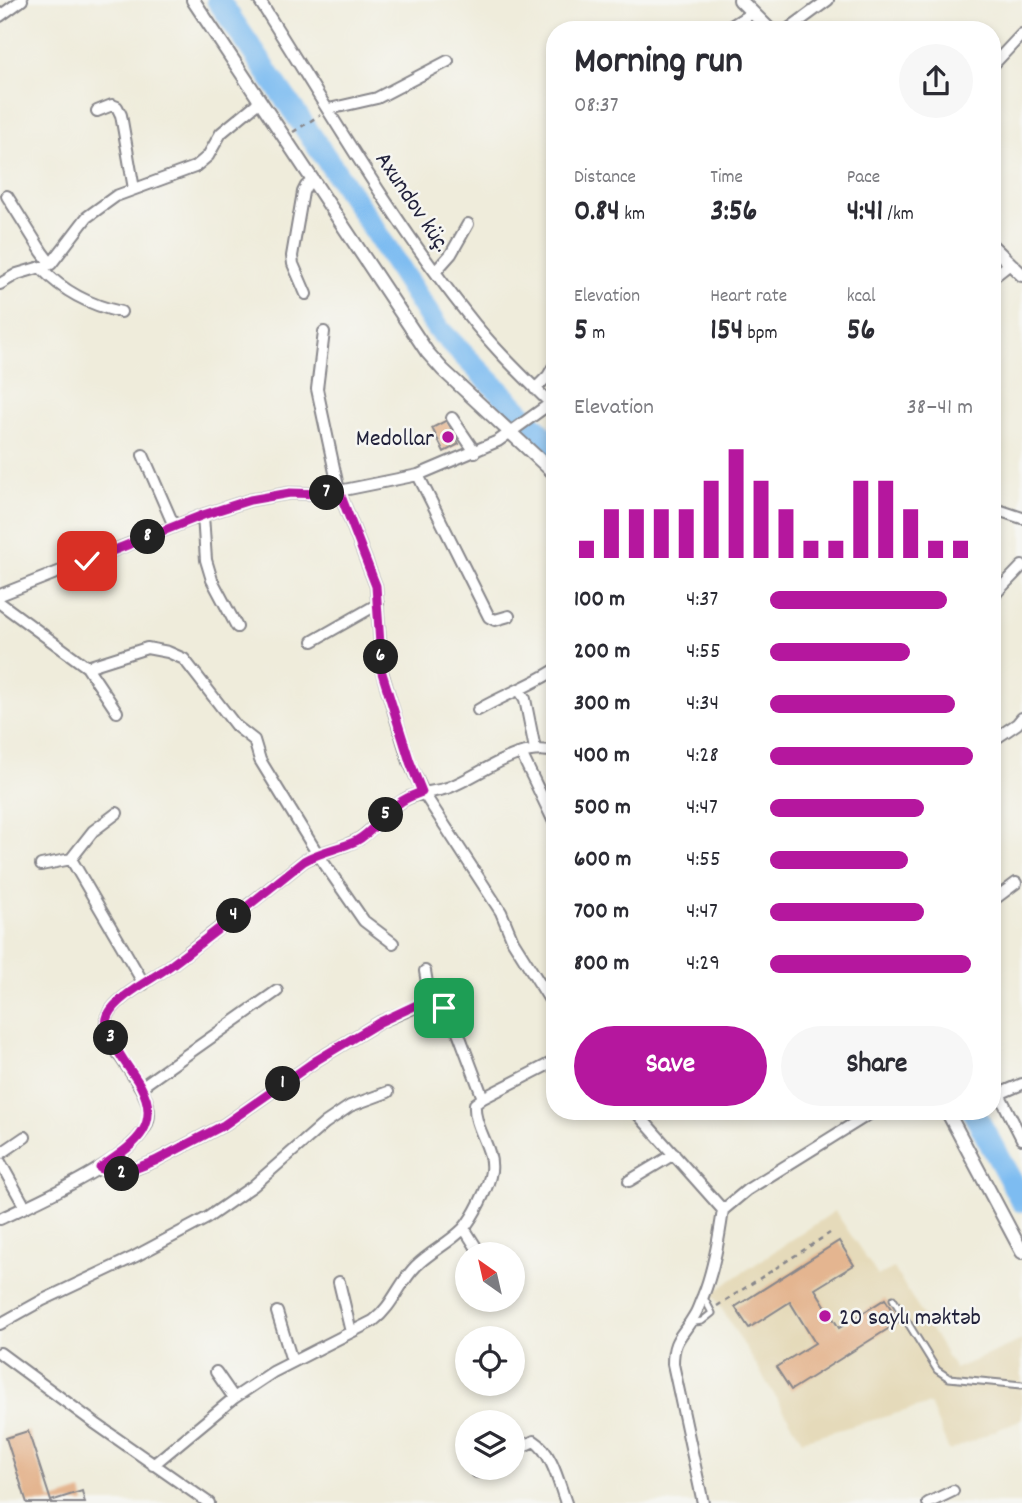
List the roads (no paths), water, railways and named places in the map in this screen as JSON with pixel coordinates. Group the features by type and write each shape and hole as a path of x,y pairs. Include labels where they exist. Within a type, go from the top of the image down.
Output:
{"street":[{"path":"0,16 22,0"},
{"path":"193,0 427,352 443,370 515,431 546,464"},
{"name":"Axundov küç.","path":"259,0 435,272 496,348 546,401"},
{"path":"740,0 760,21"},
{"path":"799,21 828,0"},
{"path":"739,21 752,13"},
{"path":"1001,56 1022,34"},
{"path":"329,109 377,99 448,61"},
{"path":"0,284 17,274 46,266 87,217 116,196 195,167 204,161 221,133 260,101"},
{"path":"97,111 112,105 117,107 121,115 134,189"},
{"path":"306,294 292,256 303,192 313,180"},
{"path":"7,196 42,252 46,266 80,300 121,312"},
{"path":"435,272 450,254 468,224"},
{"path":"1001,255 1021,274"},
{"path":"1001,271 1010,264"},
{"path":"324,331 317,388 339,491 376,586 382,673 410,762 422,792 501,912 513,941 546,994"},
{"path":"535,389 546,378"},
{"path":"0,595 174,526 250,500 290,493 322,494 418,475 475,452 515,431 546,408"},
{"path":"452,418 475,452"},
{"path":"143,455 174,526"},
{"path":"418,475 489,617 495,620 509,616"},
{"path":"1001,511 1022,518"},
{"path":"203,515 206,561 212,580 237,627"},
{"path":"1001,588 1022,566"},
{"path":"0,604 87,667 117,712"},
{"path":"313,640 378,604"},
{"path":"87,667 147,648 168,652 184,659 236,726 254,740 261,760 317,853 364,921 393,943"},
{"path":"478,710 508,693 520,691 546,675"},
{"path":"520,691 525,699 535,749"},
{"path":"1001,736 1020,724"},
{"path":"0,1219 100,1168 130,1147 143,1132 149,1120 148,1106 141,1087 107,1030 108,1014 117,1004 304,861 317,853 356,841 406,798 422,792 448,788 521,753 535,749 546,751"},
{"path":"521,753 546,805"},
{"path":"41,865 71,859 93,831 117,813"},
{"path":"71,859 144,984"},
{"path":"1001,894 1016,883"},
{"path":"425,971 430,1001"},
{"path":"141,1087 276,991"},
{"path":"100,1168 110,1174 121,1174 155,1161 224,1125 317,1060 380,1022 430,1001 444,1008 454,1021 483,1098"},
{"path":"153,1465 234,1398 292,1361 382,1315 415,1267 464,1228 484,1193 492,1169 491,1158 474,1114 475,1104 546,1066"},
{"path":"1001,1093 1022,1084"},
{"path":"0,1324 206,1218 253,1186 325,1123 350,1106 388,1092"},
{"path":"1001,1098 1022,1139"},
{"path":"643,1120 723,1210"},
{"path":"703,1503 673,1364 673,1350 676,1340 689,1323 703,1296 715,1256 723,1210 747,1190 860,1120"},
{"path":"952,1120 1022,1252"},
{"path":"0,1154 25,1137"},
{"path":"629,1181 674,1154"},
{"path":"0,1162 24,1207"},
{"path":"464,1228 473,1242"},
{"path":"338,1282 351,1332"},
{"path":"277,1312 292,1361"},
{"path":"0,1353 209,1503"},
{"path":"216,1372 234,1398"},
{"path":"525,1445 534,1441 540,1444 566,1503"},
{"path":"928,1503 953,1491"}],"lane":[{"path":"689,1323 696,1323 710,1316 711,1309 703,1296"},
{"path":"893,1299 937,1370 949,1378 1022,1385"}],"waterway":[{"path":"218,0 360,208 437,328 546,439"},
{"path":"978,1120 1022,1201"}],"place":[{"name":"Medollar","path":"448,437"},
{"name":"20 saylı məktəb","path":"825,1316"}]}
